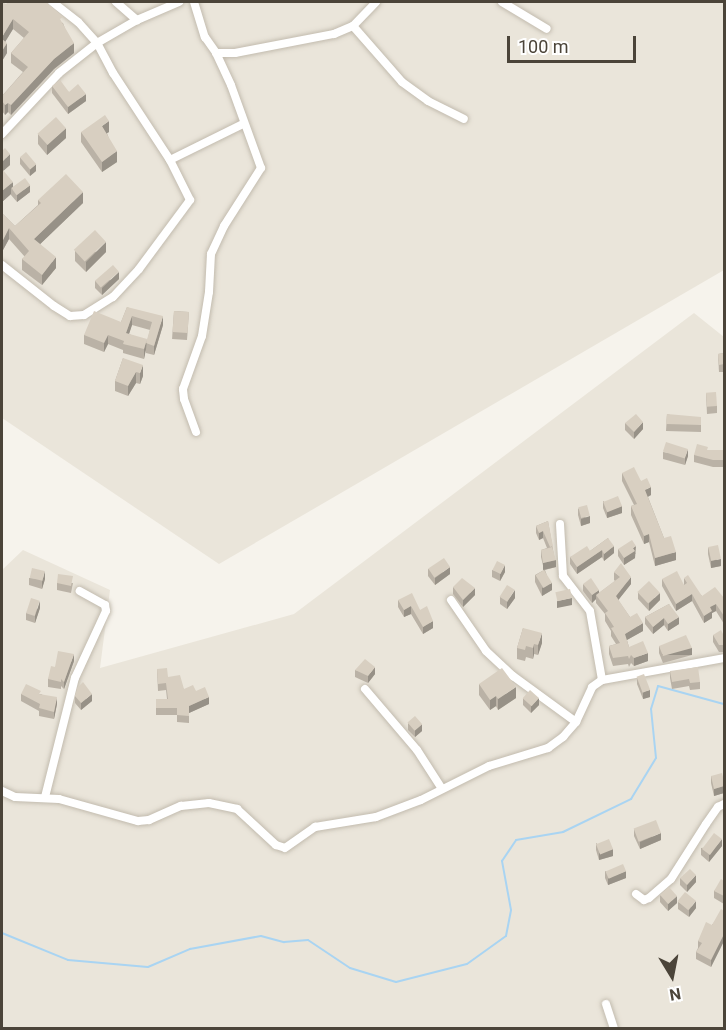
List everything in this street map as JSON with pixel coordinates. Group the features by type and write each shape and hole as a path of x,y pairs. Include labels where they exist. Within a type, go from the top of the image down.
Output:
{"street":[{"path":"2,264 70,316 84,315 113,297 139,269 186,207 189,195 170,160 113,73 97,43 78,22 52,2"},
{"path":"116,2 137,20"},
{"path":"2,134 59,73 97,43 137,20 179,2"},
{"path":"194,2 205,37 216,53 231,85 243,124 261,168 224,226 211,254 209,292 201,336 183,389 184,399 196,432"},
{"path":"216,53 235,53 334,34 353,26 376,2"},
{"path":"501,2 547,29"},
{"path":"353,26 402,82 428,101 464,119"},
{"path":"170,160 243,124"},
{"path":"560,524 563,576 590,611 602,680"},
{"path":"45,797 75,678 106,611 105,605 80,591"},
{"path":"451,600 486,651 513,676 576,722"},
{"path":"2,791 15,797 45,797 138,821 149,820 181,806 209,804 237,809 276,845 285,848 315,827 376,817 489,766 548,748 563,737 576,722 592,687 602,680 724,658"},
{"path":"365,689 417,750 442,789"},
{"path":"636,894 644,900 649,898 671,879 718,807 724,804"},
{"path":"606,1004 614,1029"}],"shaded area":[{"path":"2,2 724,2 724,270 219,564 2,418"},
{"path":"694,313 724,337 724,1028 2,1028 2,570 23,550 110,590 100,668 294,614"}],"building":[{"path":"2,2 6,4 8,2 46,2 63,17 60,19 74,43 54,59 11,105 8,103 5,105 2,96 28,67 11,53 29,32 13,19 2,37"},
{"path":"2,39 7,43 2,51"},
{"path":"60,80 69,92 78,84 86,94 68,107 52,86"},
{"path":"105,115 109,121 102,126 117,151 102,162 81,132"},
{"path":"56,117 66,128 47,145 37,134"},
{"path":"5,148 10,154 2,162 2,151"},
{"path":"26,152 36,164 30,169 20,157"},
{"path":"2,169 13,182 2,191"},
{"path":"66,174 83,192 34,239 56,257 42,275 22,259 29,251 9,228 2,239 2,213 15,226 41,203 38,200"},
{"path":"25,178 30,185 17,195 11,188"},
{"path":"95,230 106,242 85,261 74,250"},
{"path":"113,265 119,272 101,288 95,281"},
{"path":"127,307 163,316 154,346 146,343 152,322 132,316 126,333 147,339 144,349 123,344 124,341 108,335 104,343 84,335 94,311 121,322"},
{"path":"174,311 189,312 187,333 173,332"},
{"path":"724,353 724,364 719,365 718,354"},
{"path":"123,358 143,365 140,373 136,372 128,386 115,381"},
{"path":"716,392 717,406 707,407 706,393"},
{"path":"636,414 643,422 634,432 625,423"},
{"path":"667,414 701,417 701,425 666,424"},
{"path":"666,442 688,449 685,459 663,452"},
{"path":"697,444 708,447 707,450 724,450 724,460 713,460 694,455"},
{"path":"634,467 641,481 647,478 651,487 645,490 664,538 671,536 676,552 655,558 649,534 644,536 631,506 637,504 622,473"},
{"path":"618,496 622,506 607,512 603,502"},
{"path":"587,505 590,516 581,518 578,507"},
{"path":"548,521 553,546 550,547 543,531 539,533 536,526"},
{"path":"608,538 614,546 604,554 602,550 577,567 570,557 587,546 590,551"},
{"path":"632,540 636,546 633,548 635,551 624,558 618,549"},
{"path":"718,545 721,559 711,561 708,547"},
{"path":"552,547 556,560 543,563 541,550"},
{"path":"444,558 450,567 434,578 428,569"},
{"path":"497,561 505,565 500,574 492,570"},
{"path":"621,563 631,577 616,596 630,617 637,613 643,623 625,634 629,647 643,641 648,653 634,658 631,655 629,659 628,656 613,658 609,646 620,643 605,613 608,611 596,595 620,577 614,572"},
{"path":"32,568 45,571 42,581 30,578"},
{"path":"544,570 552,583 543,588 536,575"},
{"path":"677,571 684,585 687,583 684,578 688,575 702,596 715,587 724,598 724,616 716,604 710,607 712,611 704,616 692,594 676,604 662,579"},
{"path":"58,574 73,576 71,586 57,583"},
{"path":"462,578 475,588 463,600 453,587"},
{"path":"591,578 599,590 592,595 583,584"},
{"path":"649,581 660,593 648,604 637,592"},
{"path":"507,585 515,590 507,602 500,597"},
{"path":"570,589 572,598 557,601 555,592"},
{"path":"412,593 420,610 427,606 433,621 423,627 411,606 404,610 398,600"},
{"path":"31,598 40,601 35,616 26,613"},
{"path":"669,604 679,617 668,624 664,618 653,627 645,617"},
{"path":"523,628 542,633 538,645 534,644 533,648 526,646 525,650 517,648"},
{"path":"721,630 724,645 719,645 713,635"},
{"path":"686,635 692,648 663,656 659,646"},
{"path":"58,651 74,654 64,682 61,679 61,682 48,679 51,666 55,667"},
{"path":"365,659 375,667 368,676 355,670"},
{"path":"698,667 700,682 690,683 689,679 672,682 670,671"},
{"path":"167,668 168,677 180,675 184,689 193,685 196,691 205,687 209,697 189,706 189,716 177,715 177,708 156,708 156,699 168,699 166,683 158,684 157,669"},
{"path":"502,668 516,687 498,699 496,696 490,700 479,684"},
{"path":"644,674 650,690 643,693 637,677"},
{"path":"83,682 92,694 81,703 75,696 78,687"},
{"path":"26,684 41,691 39,694 57,697 54,712 39,708 40,704 21,694"},
{"path":"530,690 539,698 532,706 523,698"},
{"path":"415,716 422,724 415,731 407,723"},
{"path":"722,773 724,786 714,789 711,776"},
{"path":"656,820 661,833 639,842 634,829"},
{"path":"714,833 722,839 710,855 702,849"},
{"path":"609,839 613,849 600,854 596,844"},
{"path":"623,864 626,871 609,879 606,871"},
{"path":"690,869 696,875 687,885 680,878"},
{"path":"721,879 724,881 724,896 714,891"},
{"path":"669,887 677,896 668,904 660,895"},
{"path":"685,892 696,901 688,910 677,901"},
{"path":"721,909 724,911 724,934 711,960 696,952 702,943 698,941 706,922 712,925"}],"waterway":[{"path":"2,933 68,960 148,967 190,949 261,936 284,942 308,940 350,968 396,982 467,964 506,936 511,910 502,861 516,840 563,832 631,799 656,758 651,709 658,686 724,704"}]}
